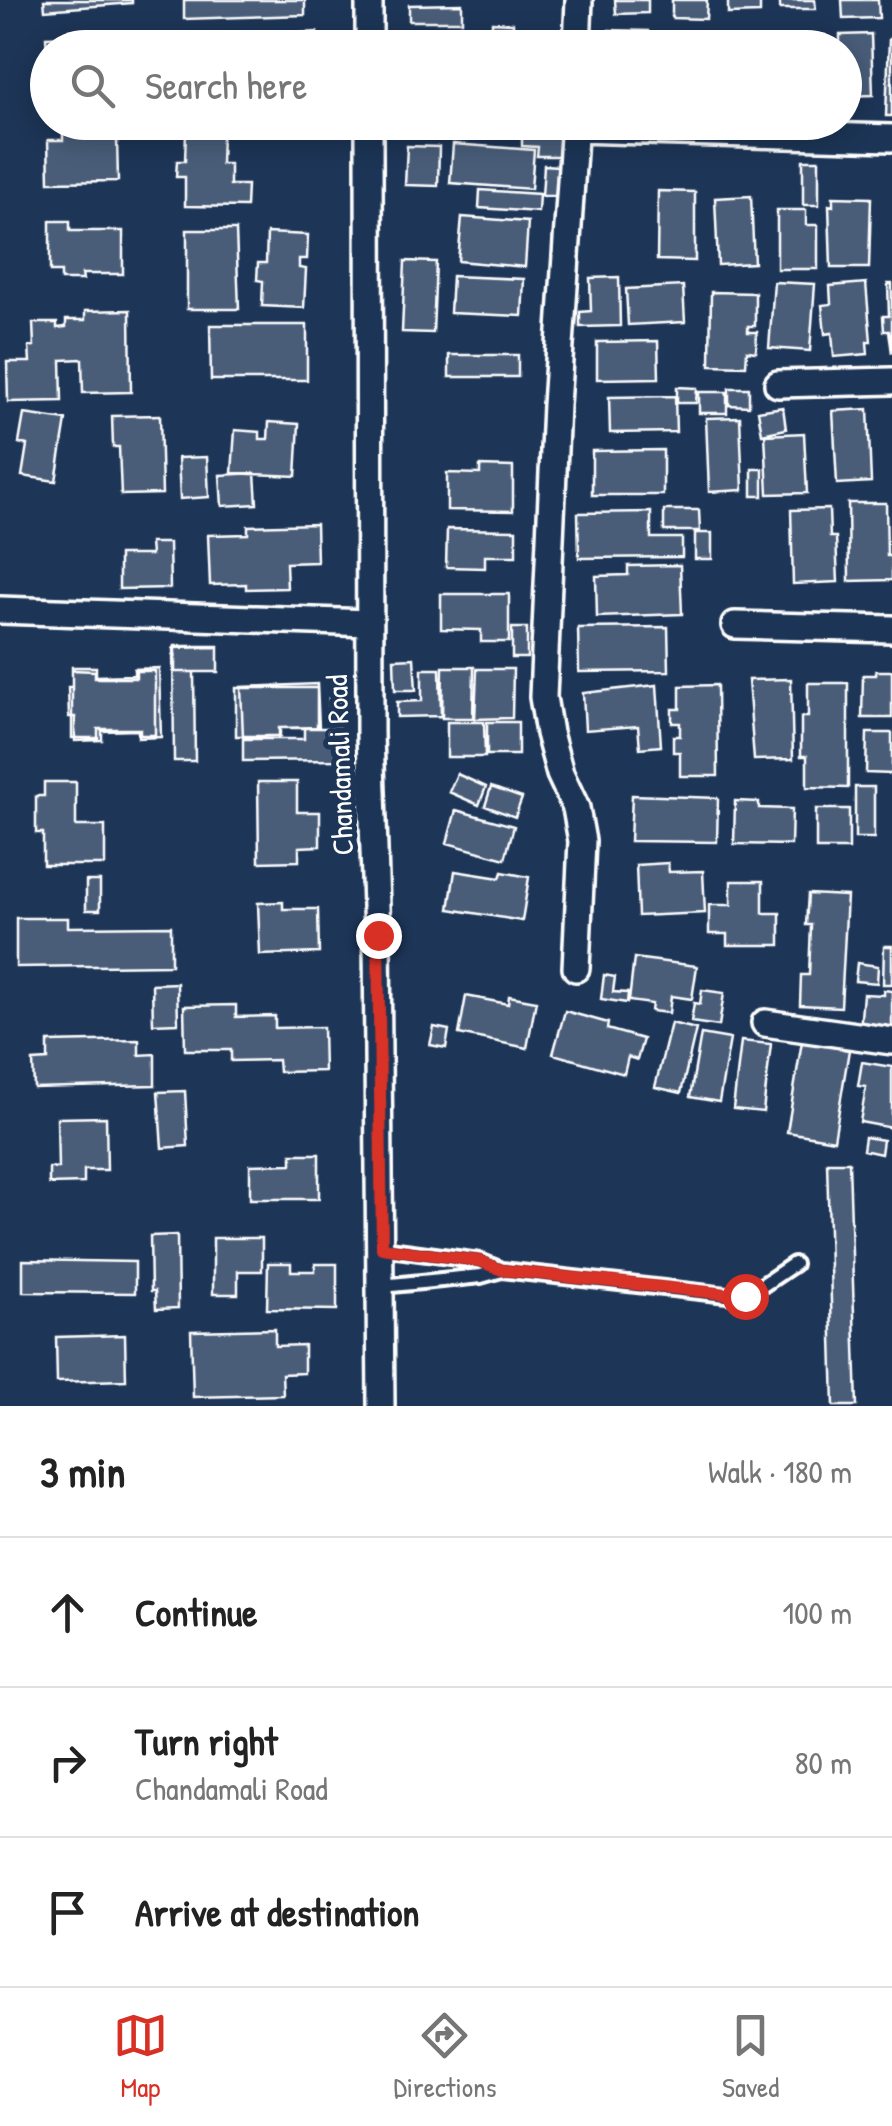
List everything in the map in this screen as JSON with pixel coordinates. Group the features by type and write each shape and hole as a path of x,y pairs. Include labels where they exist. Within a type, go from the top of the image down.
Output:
{"street":[{"path":"370,0 370,30"},
{"path":"578,30 579,0"},
{"path":"862,137 892,138"},
{"name":"Chandamali Road","path":"370,140 369,622 382,1406"},
{"path":"574,140 556,405 543,697 560,774 576,808 582,841 576,968"},
{"path":"778,384 892,381"},
{"path":"0,610 369,622"},
{"path":"735,626 892,629"},
{"path":"765,1023 892,1040"}],"lane":[{"path":"382,1248 480,1261 502,1270 745,1296 794,1264"},
{"path":"382,1286 481,1276 502,1270"}],"building":[{"path":"44,0 132,0 132,3 45,10"},
{"path":"184,0 305,0 305,15 184,19"},
{"path":"615,0 648,0 648,13 616,14"},
{"path":"672,0 707,0 706,19 672,18"},
{"path":"728,0 760,0 760,13 728,14"},
{"path":"780,0 815,0 816,9 780,9"},
{"path":"842,0 878,0 879,18 843,19"},
{"path":"462,4 462,21 409,21 409,5"},
{"path":"492,22 513,23 513,30 483,30 492,28"},
{"path":"862,34 871,34 873,95 862,95"},
{"path":"889,39 892,116 886,116"},
{"path":"48,140 117,140 118,181 49,182"},
{"path":"186,140 222,140 221,164 230,164 230,185 247,185 246,207 185,206 185,177 176,177 177,161 185,161"},
{"path":"522,140 559,140 559,156 537,156 538,147 522,146"},
{"path":"453,144 534,150 531,189 450,183"},
{"path":"407,146 439,147 438,186 405,185"},
{"path":"803,160 819,160 819,205 803,205"},
{"path":"544,165 558,166 556,196 542,196"},
{"path":"480,190 539,194 538,212 479,208"},
{"path":"658,191 695,192 695,261 657,260"},
{"path":"751,196 754,263 718,265 715,198"},
{"path":"833,197 871,198 869,268 831,268 829,205 833,206"},
{"path":"777,210 806,210 806,225 818,225 818,269 777,269"},
{"path":"462,217 528,222 525,267 458,261"},
{"path":"50,221 70,221 70,231 123,231 123,274 82,274 83,280 61,280 61,272 50,272"},
{"path":"187,230 236,230 239,309 187,309"},
{"path":"267,233 308,235 307,259 299,259 299,268 306,269 304,308 262,306 263,281 257,280 258,263 266,263"},
{"path":"405,261 436,262 433,333 402,332"},
{"path":"452,276 524,279 522,316 450,313"},
{"path":"619,277 620,326 580,327 580,312 591,311 590,278"},
{"path":"774,282 815,284 810,351 769,348"},
{"path":"866,283 871,342 867,342 868,354 834,357 832,333 825,334 822,305 831,304 830,286"},
{"path":"888,284 892,284 892,353 883,316 889,316"},
{"path":"683,286 685,322 628,325 626,289"},
{"path":"711,292 755,293 755,326 748,326 748,332 757,332 756,352 747,351 746,366 710,365"},
{"path":"130,310 131,392 83,393 82,359 61,360 62,401 8,402 7,362 30,362 33,323 66,327 66,320 85,320 85,311"},
{"path":"210,325 307,325 307,380 211,380"},
{"path":"658,341 659,378 597,379 597,342"},
{"path":"449,355 518,355 518,377 449,377"},
{"path":"677,387 697,388 696,403 677,403"},
{"path":"729,388 749,388 749,406 729,405"},
{"path":"699,392 727,392 727,413 699,413"},
{"path":"675,396 676,432 610,433 609,397"},
{"path":"783,407 786,429 762,434 758,411"},
{"path":"868,409 871,482 837,484 833,411"},
{"path":"24,414 66,420 56,481 22,476 27,445 19,443"},
{"path":"160,415 162,494 121,495 119,447 113,447 112,416"},
{"path":"740,417 743,490 709,492 706,418"},
{"path":"269,422 299,424 296,476 232,473 235,430 260,432 260,439 268,439"},
{"path":"804,433 807,493 768,494 765,435"},
{"path":"663,450 663,495 592,495 592,451"},
{"path":"207,457 209,497 180,499 178,458"},
{"path":"480,466 513,467 513,511 447,510 447,473 480,474"},
{"path":"752,469 763,469 763,496 752,496"},
{"path":"255,473 257,504 222,506 220,475"},
{"path":"848,503 886,503 887,556 892,556 892,580 849,581"},
{"path":"829,509 830,537 836,537 838,582 793,584 791,510"},
{"path":"664,510 699,510 700,531 664,531"},
{"path":"651,512 651,538 682,538 682,557 579,558 578,513"},
{"path":"316,524 317,562 286,563 287,588 210,585 208,535 248,534 248,526"},
{"path":"447,529 516,530 516,556 485,556 485,568 446,567"},
{"path":"695,533 712,533 712,559 695,559"},
{"path":"150,543 169,543 170,588 119,589 119,555 151,555"},
{"path":"680,565 682,614 597,617 596,576 628,575 628,566"},
{"path":"441,594 509,594 509,642 481,642 481,630 441,629"},
{"path":"668,627 669,671 579,672 578,628"},
{"path":"512,628 527,628 527,658 512,658"},
{"path":"175,646 218,646 218,672 175,672"},
{"path":"218,647 218,672 194,672 195,761 174,761 173,648"},
{"path":"414,658 416,690 395,690 394,659"},
{"path":"72,667 96,667 96,676 134,675 134,669 159,668 161,737 138,738 138,730 102,731 102,740 75,741 75,717 69,717"},
{"path":"443,667 474,667 473,718 442,718"},
{"path":"422,669 440,669 441,716 397,717 397,702 422,701"},
{"path":"477,669 513,669 512,718 475,719"},
{"path":"72,670 95,671 95,678 136,678 136,671 155,671 155,735 140,735 140,729 98,729 98,738 72,738"},
{"path":"876,671 892,671 892,718 862,718 863,675 876,675"},
{"path":"791,679 793,759 754,760 748,680"},
{"path":"808,683 848,683 848,788 807,787 807,756 801,756 801,717 808,717"},
{"path":"317,684 319,727 280,728 280,736 243,737 241,687"},
{"path":"657,685 661,746 640,748 638,726 585,730 583,693"},
{"path":"717,685 718,776 680,776 680,752 673,752 673,736 680,736 680,723 672,723 672,709 680,709 680,686"},
{"path":"236,688 317,688 317,728 279,728 279,736 236,736"},
{"path":"329,698 340,698 339,724 329,724"},
{"path":"447,722 484,722 485,757 447,757"},
{"path":"487,722 518,722 518,755 487,755"},
{"path":"304,728 339,728 339,760 243,761 243,739 304,739"},
{"path":"867,733 892,733 892,774 866,773"},
{"path":"457,774 486,787 479,805 449,792"},
{"path":"44,782 76,782 76,826 105,826 105,865 43,865 43,833 36,833 36,796 44,796"},
{"path":"258,782 297,782 297,812 320,812 320,846 299,847 299,861 259,862"},
{"path":"491,787 522,798 515,817 485,806"},
{"path":"855,787 874,787 874,838 855,838"},
{"path":"632,795 718,798 717,842 630,841"},
{"path":"735,801 759,802 759,808 792,809 791,845 734,844"},
{"path":"816,809 849,809 849,849 816,849"},
{"path":"456,810 514,826 505,859 447,843"},
{"path":"668,863 669,872 703,871 705,913 638,916 636,865"},
{"path":"455,871 500,878 502,872 529,877 522,921 449,909"},
{"path":"86,881 100,881 100,910 86,910"},
{"path":"731,881 763,881 763,913 780,913 780,945 727,945 727,934 709,934 709,905 731,905"},
{"path":"808,894 847,896 841,1007 800,1005 801,975 809,975"},
{"path":"283,902 283,909 318,909 319,953 260,955 258,903"},
{"path":"16,918 68,918 68,927 171,926 171,965 16,967"},
{"path":"884,946 892,946 892,984 883,984"},
{"path":"634,958 697,966 692,999 671,996 669,1013 651,1011 652,1004 629,1001"},
{"path":"857,963 878,966 877,983 855,981"},
{"path":"604,975 615,977 613,992 628,993 627,1003 601,999"},
{"path":"177,983 178,1023 153,1024 152,984"},
{"path":"702,990 724,993 719,1026 691,1022 694,1003 700,1004"},
{"path":"884,990 892,991 892,1032 860,1030 863,994 884,995"},
{"path":"466,996 508,1004 509,996 536,1001 527,1048 459,1034"},
{"path":"236,1005 236,1017 275,1016 275,1028 323,1027 324,1071 279,1072 278,1060 231,1061 231,1050 185,1050 184,1006"},
{"path":"565,1011 608,1023 607,1029 643,1039 637,1060 628,1057 624,1074 553,1054"},
{"path":"671,1023 696,1029 681,1093 655,1087"},
{"path":"434,1027 449,1030 446,1048 430,1045"},
{"path":"701,1034 730,1039 719,1102 690,1097"},
{"path":"139,1040 139,1055 155,1054 155,1085 34,1088 33,1061 48,1060 48,1042"},
{"path":"741,1041 771,1044 763,1112 733,1109"},
{"path":"802,1041 849,1050 834,1140 787,1132"},
{"path":"862,1062 892,1067 892,1128 860,1122 866,1087 858,1086"},
{"path":"185,1091 188,1146 162,1148 158,1092"},
{"path":"106,1117 107,1170 84,1170 84,1183 49,1184 49,1168 58,1168 57,1118"},
{"path":"865,1137 883,1140 881,1154 863,1150"},
{"path":"292,1154 319,1154 319,1199 250,1199 250,1165 292,1164"},
{"path":"827,1162 849,1162 857,1406 834,1406"},
{"path":"177,1235 178,1308 156,1309 155,1291 151,1291 150,1236"},
{"path":"213,1238 262,1238 262,1271 238,1271 238,1294 213,1294"},
{"path":"23,1260 135,1262 135,1293 23,1292"},
{"path":"268,1263 291,1263 291,1271 315,1271 315,1264 337,1264 337,1310 267,1309"},
{"path":"275,1329 275,1346 304,1345 304,1373 282,1374 283,1395 193,1397 191,1331"},
{"path":"125,1335 126,1380 57,1382 56,1337"}],"route":[{"path":"378,935 382,1248 480,1261 502,1270 745,1296"}]}
